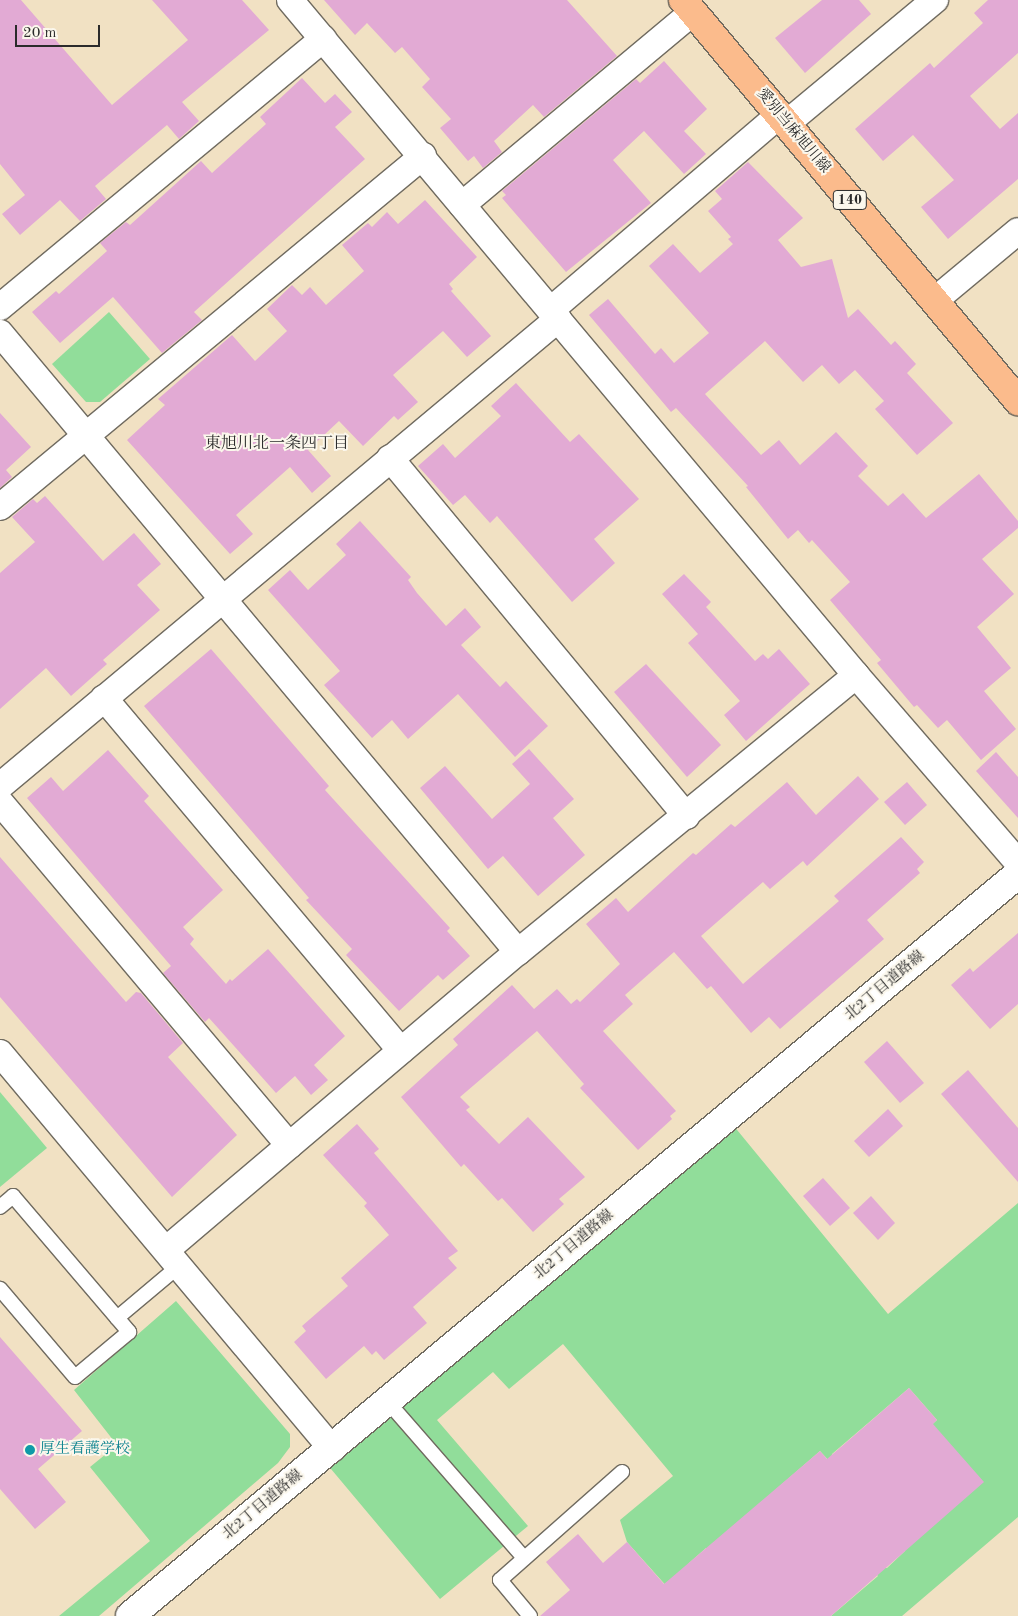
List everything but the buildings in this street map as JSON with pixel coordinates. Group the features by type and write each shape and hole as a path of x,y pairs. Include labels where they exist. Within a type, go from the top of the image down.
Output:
{"main road":[{"name":"愛別当麻旭川線","path":"688,6 1018,401"}],"street":[{"path":"290,0 423,156 856,675 1018,863"},
{"path":"0,786 390,458 554,314 783,120 935,0"},
{"path":"462,205 688,6"},
{"path":"0,307 323,39"},
{"path":"0,507 423,156"},
{"path":"934,301 1018,231"},
{"path":"0,333 518,952"},
{"path":"390,458 686,816"},
{"path":"172,1258 289,1145 518,952 856,675"},
{"path":"104,698 400,1051"},
{"path":"0,802 289,1145"},
{"name":"北2丁目道路線","path":"130,1616 1018,874"},
{"path":"0,1053 332,1449"}],"lane":[{"path":"0,1207 13,1196 129,1332 75,1377 0,1289"},
{"path":"117,1318 172,1258"},
{"path":"388,1402 524,1558"},
{"path":"530,1616 500,1580 622,1472"}],"green space":[{"path":"109,312 150,359 100,402 86,402 52,364"},
{"path":"0,1092 47,1148 0,1187"},
{"path":"733,1125 888,1314 1018,1203 1018,1517 902,1616 831,1616 878,1576 870,1567 887,1568 905,1551 921,1434 937,1420 909,1388 832,1454 831,1463 820,1451 774,1491 716,1558 706,1548 689,1563 678,1599 627,1542 620,1520 673,1476 563,1344 509,1389 493,1372 437,1420 528,1526 440,1599 326,1463"},
{"path":"176,1301 290,1434 290,1447 278,1463 99,1616 59,1616 150,1541 90,1467 117,1445 74,1390"}],"place":[{"name":"厚生看護学校","path":"30,1450"}],"district":[{"name":"東旭川北一条四丁目","path":"277,444"}]}
